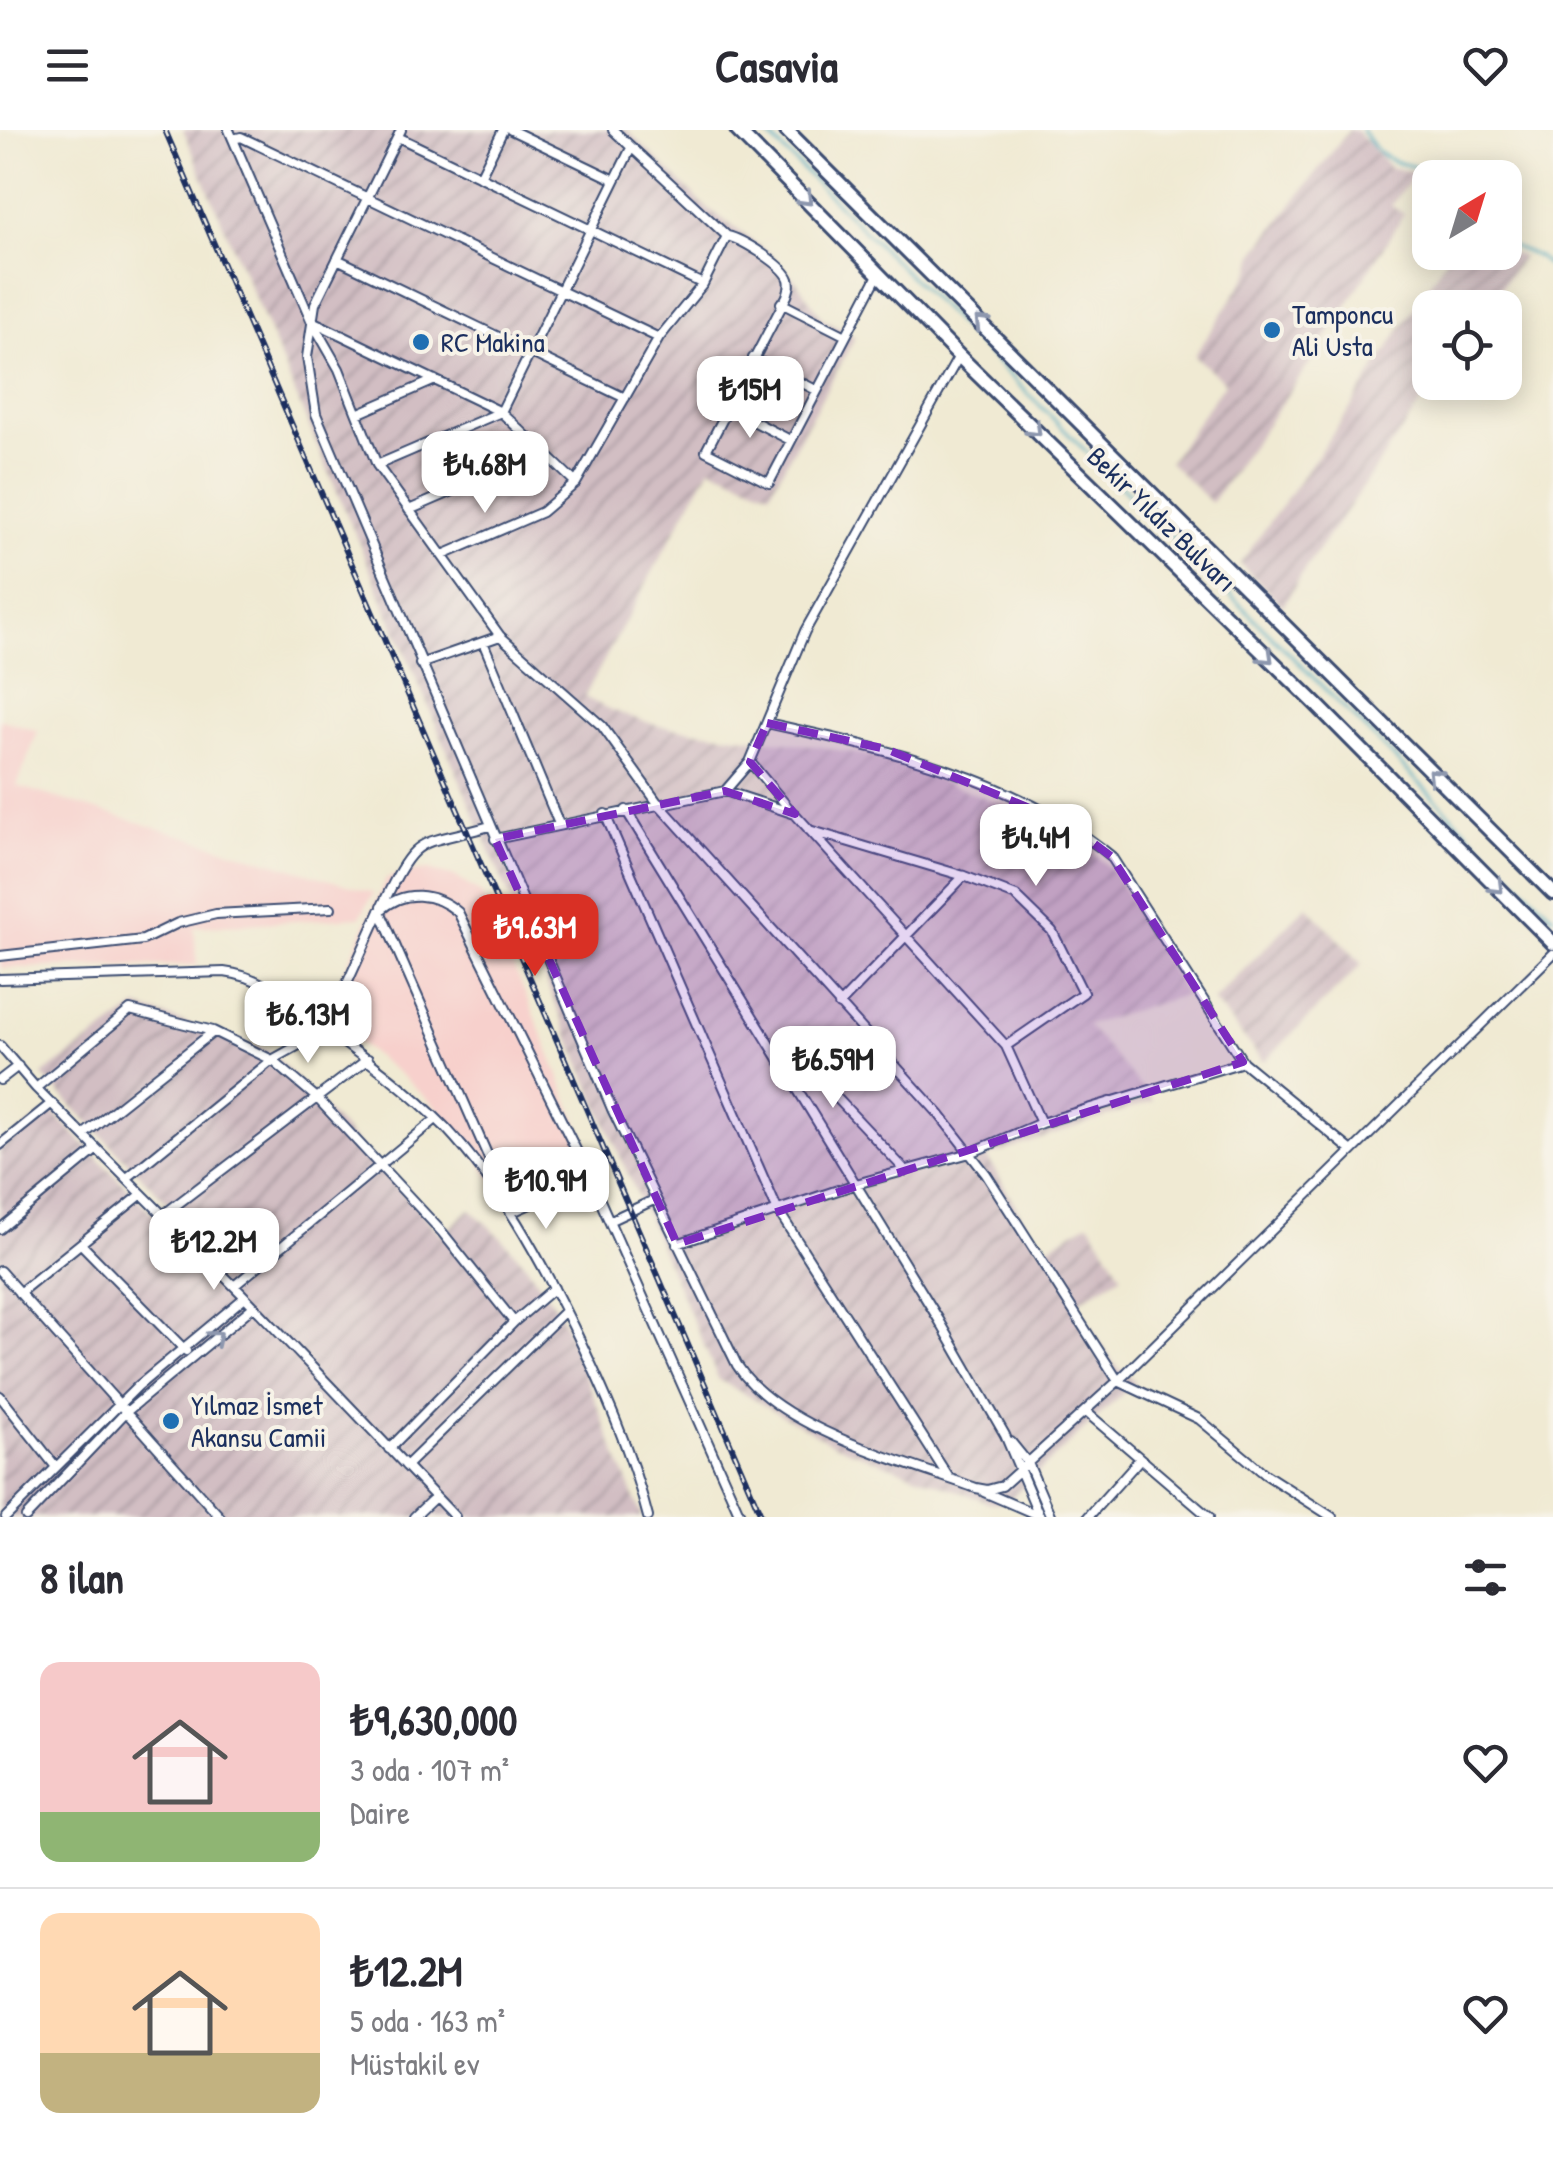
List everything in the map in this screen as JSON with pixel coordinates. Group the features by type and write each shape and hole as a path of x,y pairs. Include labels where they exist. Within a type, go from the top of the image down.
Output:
{"main road":[{"name":"Bekir Yıldız Bulvarı","path":"738,130 958,356 1313,702 1553,943"},
{"name":"Bekir Yıldız Bulvarı","path":"786,130 1553,893"}],"street":[{"path":"480,177 507,130 614,180"},
{"path":"613,130 727,236 740,239 786,274 789,292 706,451 768,483 878,274"},
{"path":"704,284 480,177 399,133 315,304 308,371 316,414 612,1109 736,1364 766,1399 845,1440 1040,1516"},
{"path":"237,134 660,338"},
{"path":"237,134 311,320 340,369 377,464 500,636 602,726 657,802 970,1153 1118,1381 1200,1419 1265,1474 1332,1517"},
{"path":"377,464 500,412 630,148"},
{"path":"443,555 542,512 576,483 660,338 704,284 727,236"},
{"path":"337,259 625,398"},
{"path":"781,303 844,335"},
{"path":"311,320 500,412 576,483"},
{"path":"725,791 750,762 805,631 958,356"},
{"path":"753,358 816,390"},
{"path":"357,414 436,380"},
{"path":"728,408 790,440"},
{"path":"409,510 543,452"},
{"path":"420,664 500,636"},
{"path":"483,642 560,824"},
{"path":"767,723 886,749 928,764 1025,802 1090,839 1111,856 1243,1062 1352,1152"},
{"path":"750,762 1006,1046 1041,1124"},
{"path":"495,839 657,802 725,791 795,814"},
{"path":"626,810 1005,1435 1028,1464 1051,1517"},
{"path":"606,814 777,1209 949,1478"},
{"path":"127,1178 272,1060 326,1030 402,865 416,847 432,838 490,826"},
{"path":"808,830 964,876 1016,896 1052,931 1083,992 1006,1046"},
{"path":"839,1005 964,876"},
{"path":"380,910 398,898 419,895 440,900 458,912 590,1178 740,1517"},
{"path":"0,956 143,940 178,924 216,914 330,908"},
{"path":"380,910 513,1214 554,1288 619,1426 648,1517"},
{"path":"976,1488 998,1488 1118,1381 1553,954"},
{"path":"0,979 233,973 265,985 368,1059 436,1119 474,1160 513,1214"},
{"path":"36,1088 130,1010 213,1031 272,1060 317,1098 442,1232 514,1322"},
{"path":"83,1135 213,1031"},
{"path":"0,1046 36,1088 254,1306 454,1517"},
{"path":"778,1058 794,1056 800,1060 905,1170"},
{"path":"163,1215 368,1059"},
{"path":"678,1244 1243,1062"},
{"path":"0,1080 18,1066"},
{"path":"0,1145 52,1103"},
{"path":"234,1286 436,1119"},
{"path":"0,1229 98,1149"},
{"path":"513,1214 590,1178"},
{"path":"20,1293 142,1194"},
{"path":"610,1221 656,1199"},
{"path":"81,1244 191,1358"},
{"path":"0,1271 220,1517"},
{"path":"389,1449 514,1322 554,1288"},
{"path":"6,1517 184,1348 245,1297"},
{"path":"26,1517 121,1409 254,1306"},
{"path":"406,1466 565,1311"},
{"path":"0,1396 56,1468"},
{"path":"1085,1411 1209,1517"},
{"path":"1005,1435 1040,1516"},
{"path":"1088,1517 1139,1460"},
{"path":"414,1517 436,1497"}],"highlighted area":[{"path":"767,723 886,749 1066,823 1111,856 1243,1062 677,1244 495,839 725,791 795,814 750,762"}],"shaded area":[{"path":"183,130 627,130 706,207 772,255 823,319 855,337 770,492 710,467 584,697 659,726 881,758 1038,818 1086,847 1114,872 1185,995 1087,1025 1153,1101 987,1157 1042,1250 1089,1222 1122,1275 1076,1303 1114,1364 1135,1382 1010,1499 988,1502 833,1444 719,1380"},
{"name":"Tamponcu Ali Usta","path":"1349,130 1356,130 1389,167 1412,172 1412,180 1391,205 1404,214 1319,350 1211,503 1169,462 1225,382 1194,356 1251,270 1255,253"},
{"name":"Tamponcu Ali Usta","path":"1438,270 1513,270 1499,290 1426,290"},
{"name":"Tamponcu Ali Usta","path":"1412,311 1412,400 1423,400 1283,606 1240,564 1350,409"},
{"path":"0,719 38,731 17,786 374,893 360,917 194,927 197,965 0,968"},
{"path":"428,870 456,877 481,894 593,1161 506,1200 464,1138 437,1108 324,1016 386,879"},
{"path":"1307,906 1362,964 1264,1062 1213,1001"},
{"path":"138,1007 271,1052 442,1235 470,1209 500,1236 560,1313 642,1517 0,1517 0,1148 50,1109 217,1280 232,1268 42,1075"}],"waterway":[{"path":"763,130 1553,916"},
{"path":"1362,130 1381,154 1412,167"},
{"path":"1522,250 1553,270"}],"railway":[{"path":"165,130 762,1517"}],"place":[{"name":"Tamponcu Ali Usta","path":"1272,330"},
{"name":"RC Makina","path":"421,342"},
{"name":"Yılmaz İsmet Akansu Camii","path":"171,1421"}]}
